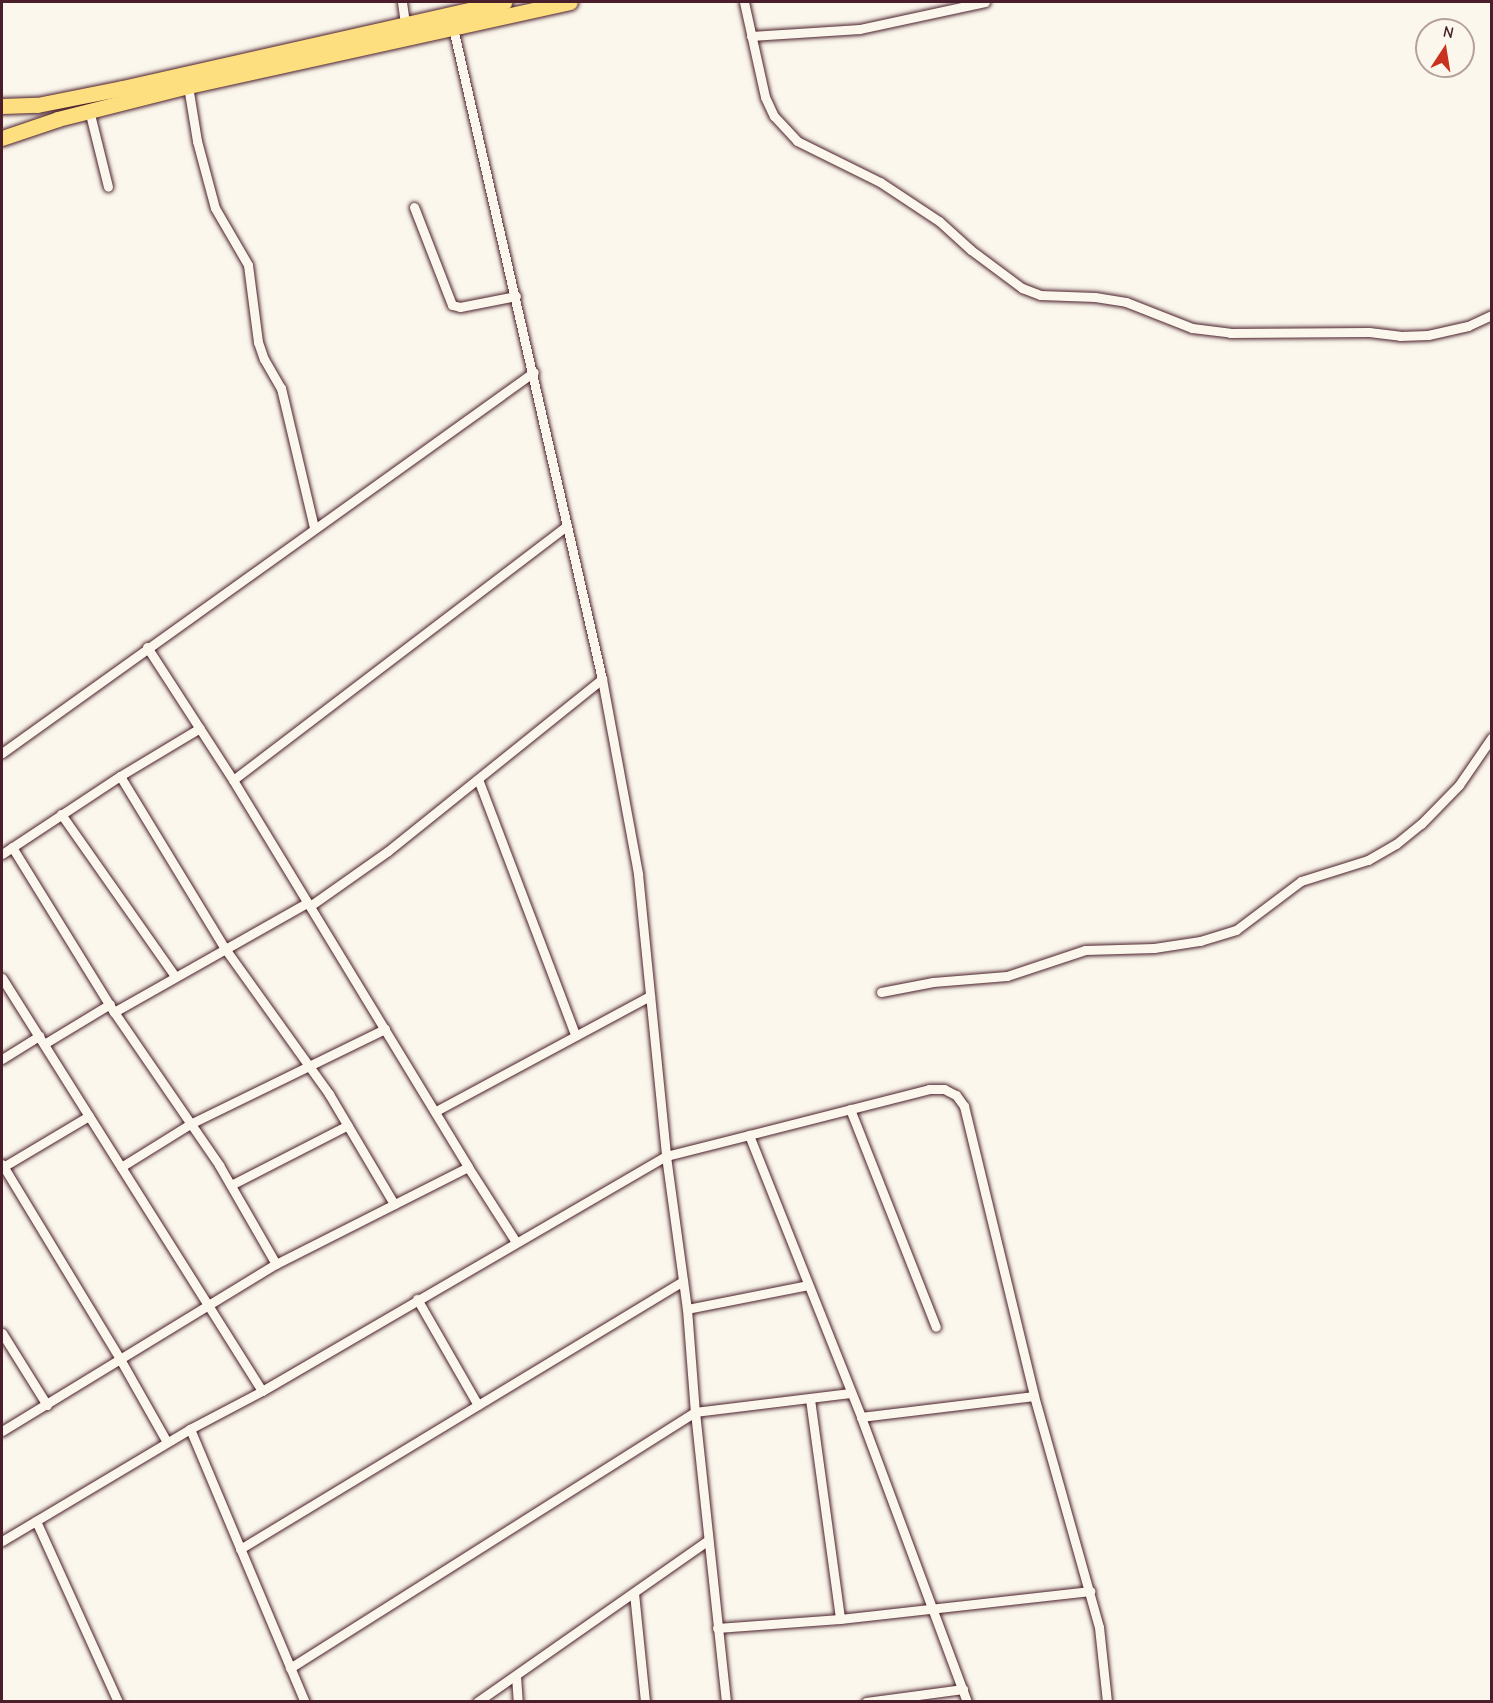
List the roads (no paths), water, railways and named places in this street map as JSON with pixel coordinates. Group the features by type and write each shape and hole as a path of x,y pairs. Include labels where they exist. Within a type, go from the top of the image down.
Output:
{"main road":[{"path":"2,106 37,105 123,88 504,2"},
{"path":"2,138 89,110 188,86 570,2"}],"street":[{"path":"402,2 405,24"},
{"path":"744,2 765,97 774,116 797,141 880,182 939,221 971,250 1022,288 1040,295 1095,297 1126,302 1192,328 1230,333 1369,332 1400,336 1428,335 1468,326 1491,315"},
{"path":"751,36 860,29 985,2"},
{"path":"453,28 534,372 602,679 638,874 666,1156 687,1310 695,1412 726,1701"},
{"path":"188,86 197,141 215,208 248,265 258,342 264,359 281,388 314,528"},
{"path":"89,110 108,187"},
{"path":"414,207 452,305 460,307 516,296"},
{"path":"2,753 534,372"},
{"path":"233,780 567,526"},
{"path":"147,647 233,780 516,1242"},
{"path":"2,1059 112,1008 226,950 308,904 388,851 602,679"},
{"path":"2,854 120,776 200,728"},
{"path":"881,992 933,981 1007,976 1085,950 1154,948 1200,941 1236,930 1301,880 1368,860 1396,844 1421,824 1459,785 1491,737"},
{"path":"120,776 226,950 329,1094 394,1204"},
{"path":"478,779 575,1034"},
{"path":"61,814 175,975"},
{"path":"12,847 112,1008 231,1185 276,1264"},
{"path":"2,978 262,1391"},
{"path":"436,1110 650,996"},
{"path":"121,1167 190,1124 385,1029"},
{"path":"2,1541 167,1442 262,1391 666,1156 928,1089 944,1089 956,1095 964,1106 1034,1395 1099,1627 1107,1701"},
{"path":"850,1109 936,1327"},
{"path":"89,1116 2,1165 120,1359 167,1442"},
{"path":"231,1185 348,1125"},
{"path":"749,1135 861,1417 967,1701"},
{"path":"2,1431 276,1264 468,1167"},
{"path":"240,1549 683,1281"},
{"path":"687,1310 808,1285"},
{"path":"417,1299 478,1405"},
{"path":"2,1333 47,1405"},
{"path":"290,1668 695,1412 850,1393"},
{"path":"861,1417 1034,1395"},
{"path":"810,1399 840,1618"},
{"path":"190,1429 304,1701"},
{"path":"36,1521 118,1701"},
{"path":"477,1701 708,1540"},
{"path":"717,1628 840,1618 1090,1591"},
{"path":"634,1593 645,1701"},
{"path":"516,1676 518,1701"},
{"path":"866,1701 963,1689"}]}
